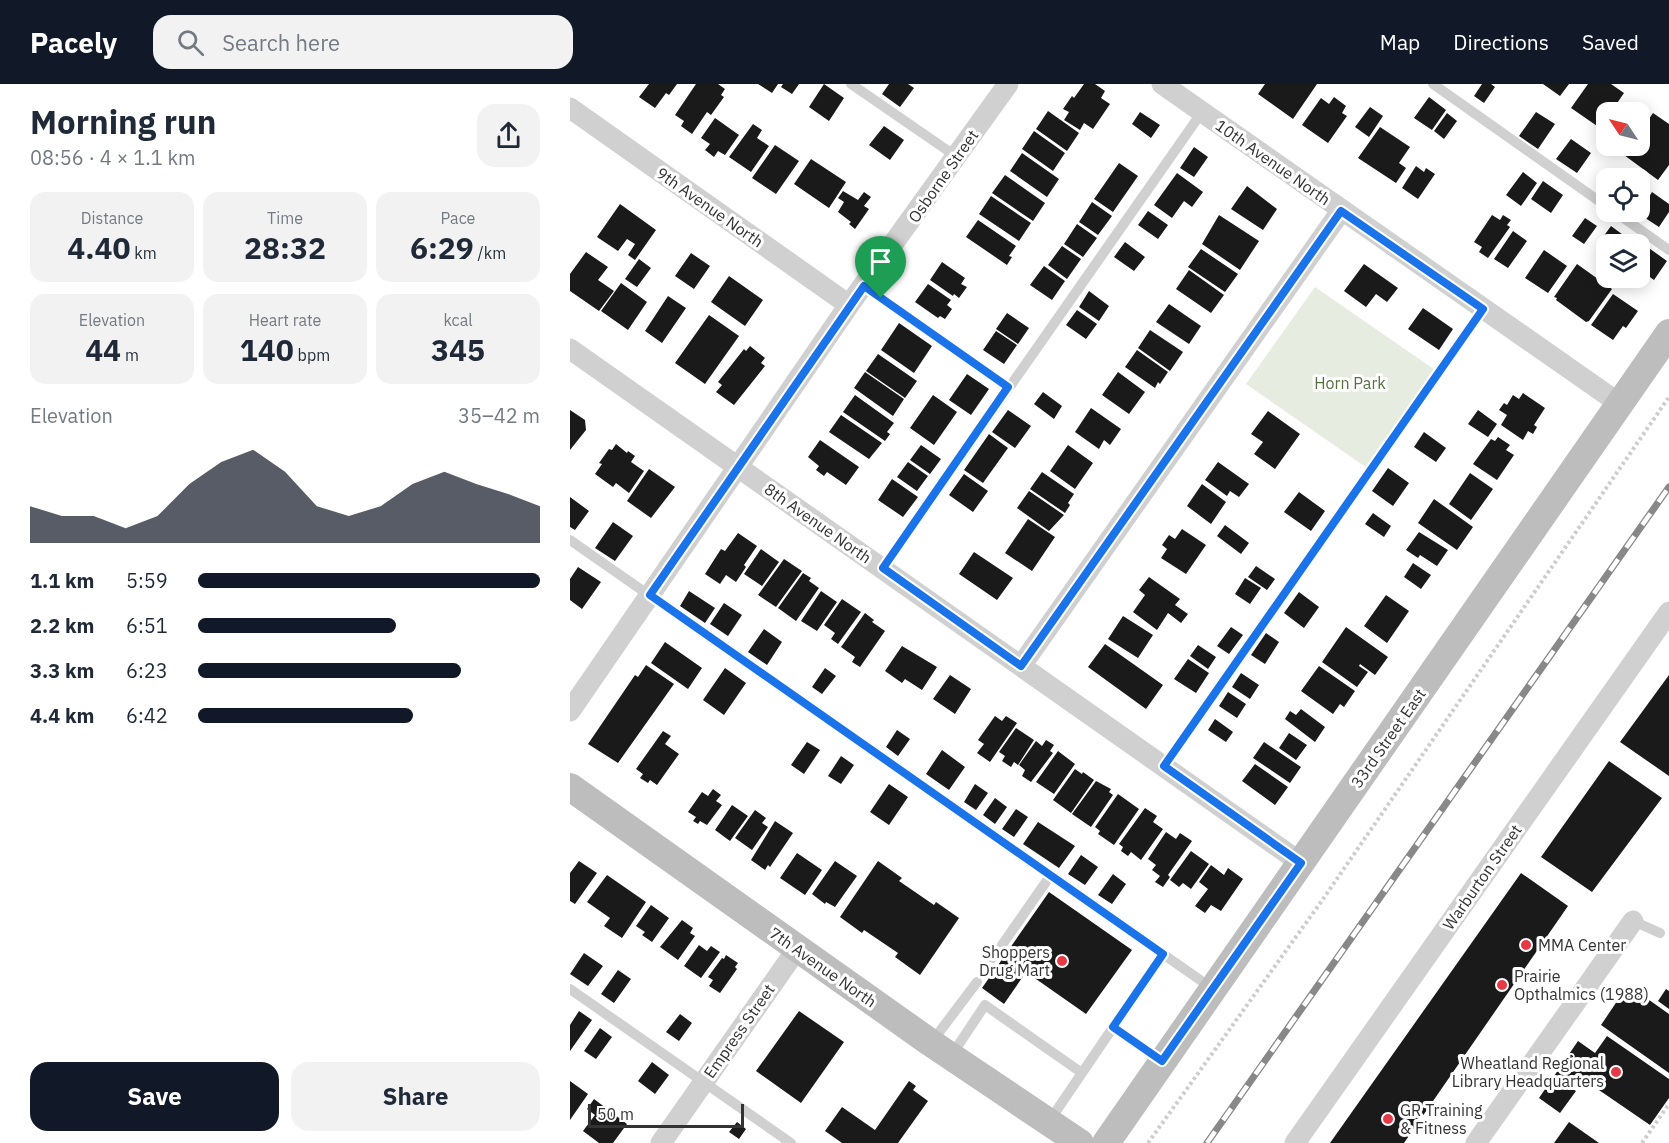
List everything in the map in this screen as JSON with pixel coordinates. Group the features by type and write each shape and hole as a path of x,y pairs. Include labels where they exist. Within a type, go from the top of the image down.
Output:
{"street":[{"name":"Osborne Street","path":"570,711 849,305 1008,84"},
{"name":"10th Avenue North","path":"1162,84 1620,404"},
{"name":"9th Avenue North","path":"570,108 849,305"},
{"path":"1021,666 1341,211"},
{"name":"33rd Street East","path":"1106,1143 1669,333"},
{"name":"8th Avenue North","path":"570,349 1301,863"},
{"name":"Warburton Street","path":"1294,1143 1669,612"},
{"name":"7th Avenue North","path":"570,787 941,1050 1080,1143"},
{"path":"1476,1143 1633,921"},
{"name":"Empress Street","path":"661,1143 797,949"}],"lane":[{"path":"851,84 957,157"},
{"path":"1433,84 1596,199"},
{"path":"883,568 1202,111"},
{"path":"1629,222 1669,250"},
{"path":"864,286 1008,387"},
{"path":"1164,766 1483,309"},
{"path":"570,540 1213,989"},
{"path":"993,958 1050,876"},
{"path":"1633,921 1660,933"},
{"path":"1048,1122 1163,954"},
{"path":"941,1050 977,982"},
{"path":"570,989 790,1143"},
{"path":"941,1050 985,1005 1082,1073"},
{"path":"1113,1027 1162,1061"}],"path":[{"path":"1148,1143 1321,902 1669,397"},
{"path":"1642,1143 1669,1104"}],"green space":[{"name":"Horn Park","path":"1315,287 1438,372 1370,470 1246,384"}],"building":[{"path":"649,84 677,84 669,95 666,93 655,108 639,97"},
{"path":"696,84 718,84 725,89 721,95 724,97 711,115 707,112 692,134 681,126 684,121 675,115"},
{"path":"758,84 778,84 772,93"},
{"path":"783,84 799,84 792,94 781,87"},
{"path":"824,84 844,98 829,121 809,107"},
{"path":"889,84 908,84 914,88 900,107 882,94"},
{"path":"1084,84 1095,84 1105,91 1101,98 1110,104 1093,129 1084,123 1080,130 1064,120 1069,112 1063,109"},
{"path":"1265,84 1317,84 1293,119 1258,94"},
{"path":"1482,84 1491,84 1495,87 1484,103 1474,96"},
{"path":"1543,84 1569,84 1560,96"},
{"path":"1588,84 1611,84 1624,93 1618,102 1596,102 1596,125 1571,108"},
{"path":"1334,97 1346,106 1342,113 1347,116 1328,143 1302,125 1321,98 1329,104"},
{"path":"1429,97 1446,110 1432,130 1414,118"},
{"path":"1370,107 1383,116 1369,137 1355,127"},
{"path":"1048,111 1079,133 1067,151 1036,129"},
{"path":"1140,112 1160,125 1151,138 1132,124"},
{"path":"1536,112 1555,124 1538,149 1519,136"},
{"path":"1447,113 1457,121 1444,139 1434,131"},
{"path":"1653,113 1669,124 1669,165 1658,180 1650,174 1650,168 1642,168 1625,156 1650,156 1650,117"},
{"path":"715,118 739,135 725,155 718,151 714,157 705,150 710,144 701,138"},
{"path":"753,124 762,130 757,138 769,146 751,172 729,157"},
{"path":"884,126 904,140 890,160 869,145"},
{"path":"1380,127 1410,147 1399,163 1406,168 1396,183 1358,158"},
{"path":"1034,131 1065,153 1053,171 1022,149"},
{"path":"1571,139 1591,153 1577,173 1556,159"},
{"path":"775,145 799,161 776,194 752,178"},
{"path":"1194,147 1208,157 1194,177 1180,168"},
{"path":"1022,153 1059,179 1047,197 1010,171"},
{"path":"811,159 846,182 829,208 794,184"},
{"path":"1119,163 1138,176 1113,212 1094,199"},
{"path":"1416,166 1424,172 1426,168 1435,174 1418,199 1402,188"},
{"path":"1523,172 1537,183 1521,206 1506,195"},
{"path":"1177,173 1203,192 1192,207 1184,201 1172,218 1154,205"},
{"path":"1005,175 1045,203 1033,221 992,193"},
{"path":"1543,181 1563,195 1551,213 1531,199"},
{"path":"1247,186 1277,209 1263,230 1231,209"},
{"path":"843,191 858,200 864,192 871,197 864,206 869,209 855,229 849,224 851,222 838,212 844,202 838,198"},
{"path":"1652,192 1669,204 1669,212 1659,227 1650,221"},
{"path":"991,196 1031,223 1019,241 979,214"},
{"path":"1092,202 1112,216 1098,235 1079,222"},
{"path":"620,204 656,230 635,260 628,255 635,244 627,239 618,251 597,237"},
{"path":"1148,211 1168,225 1158,239 1138,225"},
{"path":"1219,215 1259,241 1240,270 1202,244"},
{"path":"1492,215 1500,220 1503,215 1511,220 1507,225 1510,227 1488,258 1479,252 1482,247 1474,242"},
{"path":"1585,218 1597,226 1584,244 1572,236"},
{"path":"978,220 1016,246 1009,256 1012,257 1007,265 966,237"},
{"path":"1077,224 1097,238 1083,257 1064,244"},
{"path":"1611,226 1622,234 1605,234"},
{"path":"1513,231 1527,241 1508,268 1494,259"},
{"path":"1125,242 1145,257 1134,271 1114,257"},
{"path":"1062,246 1081,259 1067,279 1048,265"},
{"path":"1201,249 1238,274 1225,292 1188,267"},
{"path":"1650,249 1667,261 1654,280 1650,277"},
{"path":"1544,250 1567,266 1548,293 1525,278"},
{"path":"586,252 608,267 598,280 614,291 599,311 570,291 570,274"},
{"path":"691,253 710,266 694,289 675,276"},
{"path":"639,259 651,268 637,287 625,279"},
{"path":"942,262 965,278 961,284 967,287 959,298 930,280"},
{"path":"1364,264 1398,288 1387,302 1376,294 1366,307 1344,291"},
{"path":"1577,264 1596,278 1596,288 1612,289 1586,322 1554,297"},
{"path":"1044,266 1065,281 1052,300 1030,285"},
{"path":"1189,270 1224,295 1211,313 1176,289"},
{"path":"729,276 763,300 745,326 711,302"},
{"path":"621,283 647,302 628,330 601,311"},
{"path":"928,284 951,300 947,305 952,309 945,319 940,316 938,318 915,302"},
{"path":"1089,291 1109,306 1099,321 1079,307"},
{"path":"1613,294 1638,311 1626,328 1623,326 1613,340 1591,325"},
{"path":"668,296 686,308 662,343 645,331"},
{"path":"1169,304 1201,326 1189,344 1156,322"},
{"path":"1423,308 1453,329 1439,350 1408,329"},
{"path":"1077,310 1097,324 1086,339 1066,325"},
{"path":"1007,313 1029,328 1018,344 996,329"},
{"path":"709,315 739,336 705,384 675,363"},
{"path":"899,323 932,346 914,373 881,350"},
{"path":"1150,330 1183,352 1170,371 1138,348"},
{"path":"996,331 1017,345 1004,364 983,350"},
{"path":"750,346 765,358 761,363 765,366 734,405 716,392 722,385 718,382 744,349 746,351"},
{"path":"1137,350 1168,372 1155,388 1125,367"},
{"path":"878,354 917,381 905,398 866,371"},
{"path":"865,372 904,399 893,416 854,388"},
{"path":"1118,372 1145,392 1129,414 1102,395"},
{"path":"967,374 989,389 971,415 949,400"},
{"path":"1043,392 1062,406 1054,419 1034,404"},
{"path":"1523,393 1545,408 1534,425 1537,427 1533,434 1528,431 1523,440 1501,425 1507,415 1499,410 1504,403 1507,405 1513,395 1519,399"},
{"path":"855,395 894,423 887,432 890,434 885,441 843,412"},
{"path":"933,395 957,412 934,445 910,428"},
{"path":"1091,408 1121,429 1110,445 1104,440 1099,449 1075,432"},
{"path":"570,410 585,420 586,430 570,450"},
{"path":"1008,410 1031,426 1015,448 992,432"},
{"path":"1478,410 1497,424 1488,437 1468,424"},
{"path":"1268,411 1300,434 1275,469 1254,454 1263,442 1251,434"},
{"path":"841,415 882,443 869,459 829,432"},
{"path":"1424,432 1446,448 1436,462 1414,447"},
{"path":"989,434 1008,448 983,483 964,470"},
{"path":"1498,437 1510,445 1506,450 1514,455 1497,480 1473,464 1491,439 1495,441"},
{"path":"820,440 859,467 846,485 827,472 824,476 816,470 819,466 808,457"},
{"path":"616,444 635,456 631,462 644,471 629,493 616,483 613,487 595,474 602,464 599,463 609,449 612,450"},
{"path":"921,445 941,459 930,474 910,460"},
{"path":"1068,445 1093,463 1075,489 1050,471"},
{"path":"908,462 928,476 917,491 897,477"},
{"path":"1218,462 1249,484 1239,497 1230,491 1227,496 1205,480"},
{"path":"1388,468 1409,483 1393,506 1372,491"},
{"path":"649,469 675,487 651,518 627,501"},
{"path":"1042,472 1074,494 1065,513 1030,489"},
{"path":"1470,473 1493,489 1471,520 1449,504"},
{"path":"964,474 988,491 973,512 949,495"},
{"path":"892,479 918,497 903,517 878,500"},
{"path":"1202,484 1226,502 1211,524 1187,506"},
{"path":"1029,491 1064,515 1049,531 1017,508"},
{"path":"1299,492 1325,511 1311,531 1284,512"},
{"path":"570,497 589,511 575,530 570,527"},
{"path":"1434,499 1473,527 1457,550 1418,523"},
{"path":"1373,513 1391,526 1384,537 1365,524"},
{"path":"1028,519 1055,537 1032,571 1005,553"},
{"path":"613,522 633,536 615,561 595,548"},
{"path":"1225,525 1249,543 1241,554 1217,536"},
{"path":"1182,529 1206,545 1186,574 1161,558 1167,549 1162,545 1169,535 1175,539"},
{"path":"1419,532 1448,550 1437,566 1420,555 1418,558 1406,550"},
{"path":"738,533 757,546 736,582 726,575 720,584 705,574 721,549 725,551"},
{"path":"761,549 779,562 762,586 744,574"},
{"path":"974,552 1013,578 997,600 959,574"},
{"path":"784,559 802,571 776,607 758,595"},
{"path":"1413,563 1431,575 1421,589 1404,577"},
{"path":"1256,566 1275,579 1267,590 1248,577"},
{"path":"578,567 601,582 582,609 570,600 570,579"},
{"path":"803,573 811,578 809,581 819,588 796,621 778,608"},
{"path":"1149,577 1180,599 1175,605 1188,614 1181,623 1168,613 1157,630 1133,612 1145,595 1139,590"},
{"path":"1245,578 1261,588 1250,604 1235,594"},
{"path":"689,591 715,608 705,623 680,606"},
{"path":"821,591 837,602 817,631 801,621"},
{"path":"1299,592 1319,607 1304,628 1284,613"},
{"path":"1386,595 1409,611 1387,643 1364,626"},
{"path":"842,599 861,612 838,644 831,639 835,633 824,625"},
{"path":"724,603 742,615 728,636 710,624"},
{"path":"865,613 874,620 872,622 885,631 860,667 852,662 855,657 841,647"},
{"path":"1123,616 1153,635 1138,658 1108,639"},
{"path":"1231,627 1243,635 1229,654 1217,646"},
{"path":"1346,627 1388,657 1375,675 1360,664 1359,666 1368,672 1357,687 1322,662"},
{"path":"764,629 782,642 767,665 748,652"},
{"path":"1266,633 1279,642 1265,664 1251,655"},
{"path":"665,642 702,668 688,689 651,663"},
{"path":"1105,644 1163,685 1146,709 1088,667"},
{"path":"1198,645 1216,657 1208,669 1190,656"},
{"path":"902,646 937,667 922,690 905,679 902,683 885,671"},
{"path":"1188,659 1209,673 1196,693 1174,679"},
{"path":"646,665 674,684 618,763 588,744 635,675 638,677"},
{"path":"1319,666 1355,691 1344,707 1340,704 1333,714 1301,691"},
{"path":"725,668 746,683 724,715 703,700"},
{"path":"825,668 836,676 822,694 812,687"},
{"path":"1241,673 1259,685 1250,699 1232,687"},
{"path":"950,675 971,689 955,714 933,699"},
{"path":"1669,675 1669,776 1620,742"},
{"path":"1228,692 1246,704 1237,718 1219,706"},
{"path":"1301,709 1325,727 1315,742 1285,719 1290,711 1296,715"},
{"path":"995,716 1002,721 1006,716 1017,723 990,762 977,753 984,744 978,740"},
{"path":"1215,719 1233,732 1226,742 1208,730"},
{"path":"1016,728 1034,740 1018,765 1014,762 1011,767 1002,761 1005,756 999,752"},
{"path":"897,730 910,739 898,756 886,747"},
{"path":"663,731 671,736 665,744 679,754 657,785 650,780 648,783 640,778 643,774 636,769"},
{"path":"1289,733 1307,745 1296,760 1279,748"},
{"path":"1046,740 1054,745 1050,751 1053,753 1031,782 1022,776 1025,770 1019,765 1036,741 1042,746"},
{"path":"807,742 820,750 804,774 791,765"},
{"path":"1264,742 1301,767 1290,783 1253,758"},
{"path":"942,750 965,767 949,790 926,774"},
{"path":"1058,751 1075,764 1054,794 1036,782"},
{"path":"841,756 854,765 841,784 828,776"},
{"path":"1609,761 1662,798 1592,892 1541,857"},
{"path":"1255,764 1288,787 1275,805 1242,781"},
{"path":"1075,769 1094,780 1071,813 1053,800"},
{"path":"1096,781 1111,789 1109,792 1113,795 1091,827 1072,814"},
{"path":"889,784 908,797 889,825 870,812"},
{"path":"975,784 988,793 976,810 964,802"},
{"path":"713,789 721,795 716,801 722,805 707,825 700,821 698,824 693,821 696,817 688,812 702,792 708,796"},
{"path":"1118,794 1139,809 1114,845 1098,834 1100,831 1095,827"},
{"path":"995,798 1007,807 995,824 983,815"},
{"path":"732,805 748,816 730,841 715,830"},
{"path":"1145,808 1157,816 1153,822 1163,829 1141,860 1131,852 1128,856 1121,851 1123,847 1119,844"},
{"path":"1016,809 1028,817 1014,837 1002,829"},
{"path":"755,810 766,818 762,823 768,827 752,850 735,838"},
{"path":"775,821 793,833 770,867 768,865 765,870 751,860"},
{"path":"1038,822 1075,846 1059,868 1023,844"},
{"path":"1166,832 1176,839 1180,833 1192,841 1168,875 1170,877 1163,887 1155,882 1160,876 1152,870 1156,865 1148,859"},
{"path":"1191,851 1209,864 1191,889 1183,883 1179,887 1170,880"},
{"path":"797,853 822,870 805,895 780,878"},
{"path":"1081,855 1098,867 1085,885 1068,874"},
{"path":"579,861 597,873 575,904 570,901 570,873"},
{"path":"835,861 857,876 835,907 826,902 825,904 812,894"},
{"path":"878,861 902,878 899,881 934,905 936,902 959,918 920,975 895,957 898,953 864,930 862,933 840,917"},
{"path":"1211,865 1224,875 1228,868 1243,879 1221,911 1211,905 1205,913 1195,906 1208,889 1199,882"},
{"path":"1521,873 1568,906 1404,1143 1330,1143"},
{"path":"1113,874 1126,884 1112,904 1098,895"},
{"path":"607,875 646,902 622,938 604,926 610,918 587,902"},
{"name":"Shoppers Drug Mart","path":"1049,892 1132,950 1086,1014 1026,972 1004,1004 982,988"},
{"path":"651,905 669,918 652,942 642,935 645,932 636,926"},
{"path":"682,920 693,928 690,933 695,936 678,960 660,947"},
{"path":"699,945 707,951 711,946 720,952 701,978 684,966"},
{"path":"584,953 603,966 588,986 570,974"},
{"path":"726,955 738,963 735,967 737,969 720,993 709,986 713,980 708,977"},
{"path":"618,970 631,979 614,1003 601,994"},
{"path":"1628,985 1669,1014 1669,1073 1601,1025"},
{"path":"1666,989 1669,991 1669,1009 1658,1001"},
{"path":"579,1011 592,1020 570,1051 570,1025"},
{"path":"799,1011 844,1042 801,1103 756,1071"},
{"path":"680,1014 692,1023 679,1041 666,1032"},
{"path":"600,1028 612,1037 596,1059 584,1051"},
{"name":"Wheatland Regional Library Headquarters","path":"1607,1036 1669,1079 1669,1098 1650,1125 1577,1075 1569,1087 1576,1091 1560,1113 1539,1098 1578,1041 1595,1053"},
{"path":"652,1062 669,1075 655,1094 638,1081"},
{"path":"570,1081 588,1094 570,1120"},
{"path":"909,1081 916,1086 913,1090 928,1101 898,1143 842,1143 825,1131 842,1107 875,1130"},
{"path":"594,1099 627,1124 613,1143 599,1143 583,1131 595,1115 587,1109"},
{"path":"737,1122 746,1129 739,1139 729,1132"},
{"path":"1569,1122 1599,1143 1554,1143"}],"railway":[{"path":"1207,1143 1669,487"}],"place":[{"name":"MMA Center","path":"1526,945"},
{"name":"Shoppers Drug Mart","path":"1062,961"},
{"name":"Prairie Opthalmics (1988)","path":"1502,985"},
{"name":"Wheatland Regional Library Headquarters","path":"1616,1072"},
{"name":"GR Training & Fitness","path":"1388,1119"}],"route":[{"path":"1341,211 1483,309 1164,766 1301,863 1162,1061 1113,1027 1163,954 650,595 849,305 864,286 881,298 1008,387 883,568 1021,666 1341,211"}]}
